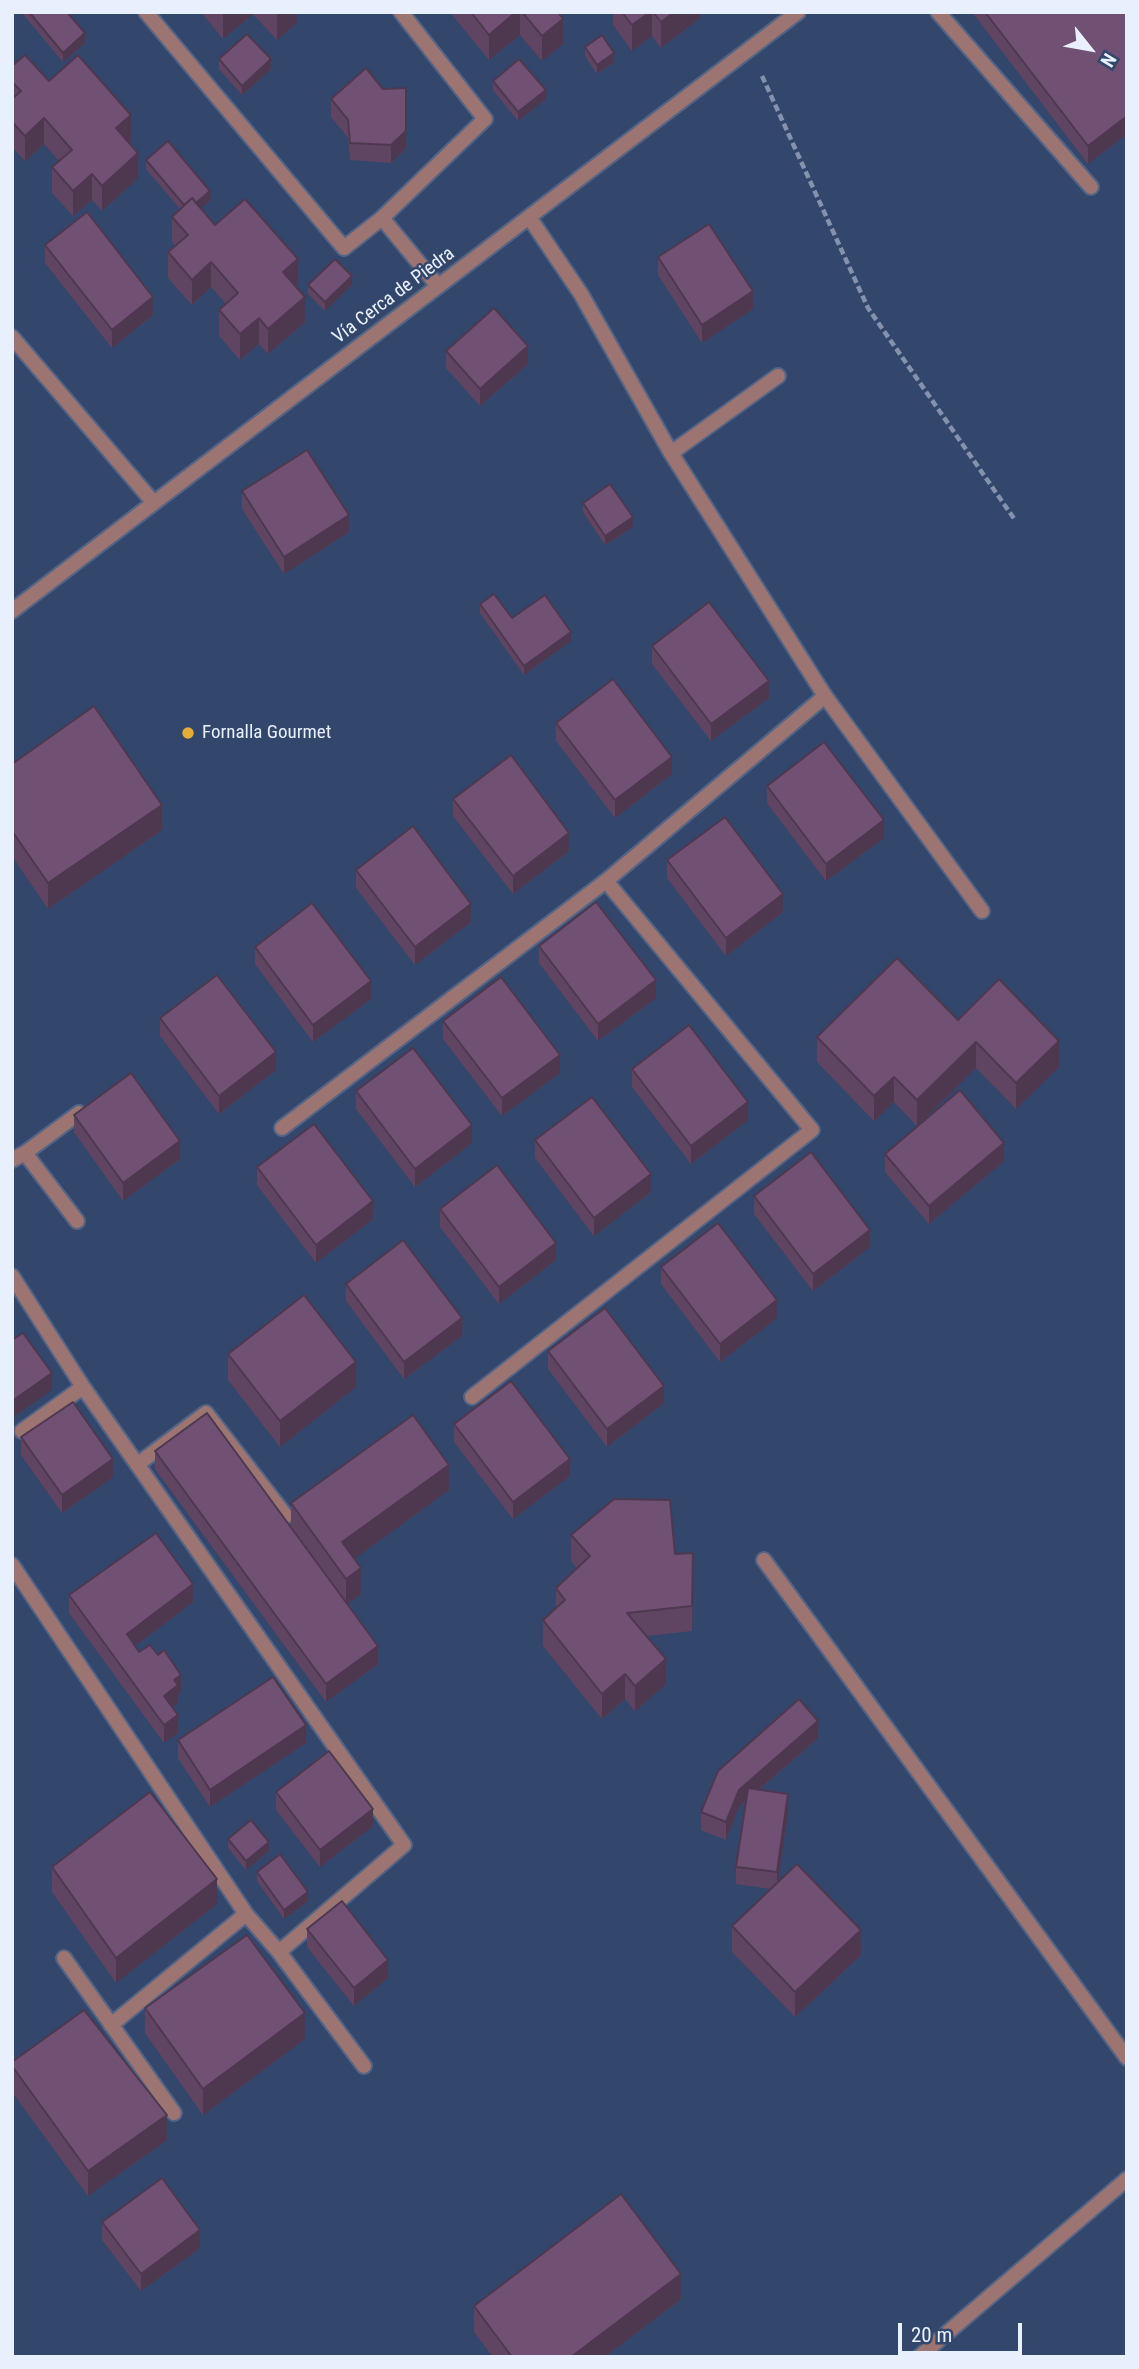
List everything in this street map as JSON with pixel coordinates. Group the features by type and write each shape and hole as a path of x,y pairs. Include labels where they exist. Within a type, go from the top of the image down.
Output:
{"street":[{"path":"146,12 344,248 382,218 485,119 401,12"},
{"name":"Vía Cerca de Piedra","path":"12,611 798,12"},
{"path":"938,12 1091,187"},
{"path":"529,217 581,294 671,453 825,696 982,911"},
{"path":"382,218 438,286"},
{"path":"12,337 154,503"},
{"path":"671,453 778,376"},
{"path":"282,1128 606,881 825,696"},
{"path":"472,1397 812,1130 606,881"},
{"path":"77,1221 19,1157 79,1113"},
{"path":"12,1276 83,1387 404,1845 279,1952"},
{"path":"22,1432 83,1387"},
{"path":"138,1464 206,1413 286,1516"},
{"path":"764,1560 1127,2058"},
{"path":"12,1565 246,1914 279,1952 364,2066"},
{"path":"111,2025 246,1914"},
{"path":"64,1958 174,2113"},
{"path":"919,2357 1127,2179"}],"path":[{"path":"750,49 868,309 1015,520"}],"building":[{"path":"29,12 67,12 85,33 63,53"},
{"path":"471,12 516,12 489,35"},
{"path":"522,12 558,12 563,19 542,36"},
{"path":"622,12 650,12 632,25"},
{"path":"653,12 674,12 661,22"},
{"path":"985,12 1127,12 1127,116 1088,146"},
{"path":"247,34 271,59 242,86 219,59"},
{"path":"602,35 614,53 597,65 585,47"},
{"path":"25,55 49,81 78,55 131,115 116,128 138,153 102,186 92,174 73,191 52,167 72,150 44,118 25,136 12,122 12,99 21,91 12,82 12,66"},
{"path":"519,59 546,90 518,112 493,81"},
{"path":"366,68 383,89 406,88 406,131 391,145 350,143 348,120 331,99"},
{"path":"168,141 210,191 196,203 192,198 184,205 146,160"},
{"path":"192,198 215,225 245,199 298,259 283,272 305,297 268,329 259,318 240,334 219,310 238,293 211,262 192,280 168,252 188,235 172,217"},
{"path":"87,212 153,297 112,330 45,245"},
{"path":"709,224 753,291 702,325 658,257"},
{"path":"335,259 352,276 325,302 308,285"},
{"path":"494,308 528,346 480,389 446,351"},
{"path":"307,450 349,515 284,557 242,491"},
{"path":"610,484 633,517 605,536 583,503"},
{"path":"494,594 512,618 545,595 571,632 524,666 480,604"},
{"path":"709,602 769,681 711,724 652,646"},
{"path":"613,679 672,757 615,800 556,723"},
{"path":"94,706 162,805 48,883 12,831 12,764"},
{"path":"824,742 884,820 826,864 767,786"},
{"path":"511,755 569,833 513,876 453,799"},
{"path":"725,817 783,894 726,938 667,860"},
{"path":"413,826 471,904 415,947 356,870"},
{"path":"596,902 656,980 598,1024 539,946"},
{"path":"312,903 371,981 313,1025 255,947"},
{"path":"897,958 958,1020 999,979 1059,1041 1016,1083 976,1042 917,1100 894,1077 874,1096 817,1037"},
{"path":"217,975 276,1052 219,1096 160,1018"},
{"path":"501,977 560,1055 502,1098 443,1021"},
{"path":"689,1025 748,1102 691,1146 632,1069"},
{"path":"413,1048 472,1125 415,1169 356,1091"},
{"path":"131,1073 180,1141 123,1183 74,1115"},
{"path":"960,1090 1004,1143 929,1206 885,1154"},
{"path":"592,1097 651,1174 594,1218 535,1140"},
{"path":"314,1124 373,1201 316,1245 257,1167"},
{"path":"811,1152 870,1230 813,1274 754,1196"},
{"path":"497,1165 556,1243 499,1287 440,1209"},
{"path":"718,1223 777,1300 720,1344 661,1267"},
{"path":"403,1240 462,1318 404,1362 346,1284"},
{"path":"304,1295 356,1362 280,1421 228,1354"},
{"path":"605,1308 664,1386 607,1429 548,1351"},
{"path":"23,1333 52,1373 12,1401 12,1340"},
{"path":"511,1381 570,1459 513,1502 454,1424"},
{"path":"73,1402 113,1459 62,1495 21,1437"},
{"path":"207,1413 378,1646 326,1684 155,1451"},
{"path":"413,1415 449,1465 342,1542 361,1568 346,1579 291,1503"},
{"path":"614,1499 670,1500 675,1554 693,1553 692,1606 627,1613 666,1659 635,1686 625,1674 602,1694 543,1620 565,1600 556,1588 590,1556 571,1535"},
{"path":"156,1533 193,1584 127,1634 139,1652 150,1645 158,1655 164,1650 181,1675 174,1680 178,1685 164,1696 178,1715 164,1725 69,1595"},
{"path":"273,1677 306,1725 210,1790 178,1740"},
{"path":"799,1699 818,1721 739,1790 726,1822 701,1812 718,1771"},
{"path":"329,1751 373,1809 320,1850 276,1792"},
{"path":"748,1788 788,1794 777,1872 736,1867"},
{"path":"150,1792 217,1879 116,1958 52,1867"},
{"path":"251,1820 269,1842 246,1861 228,1839"},
{"path":"280,1854 308,1892 284,1910 257,1872"},
{"path":"797,1864 861,1930 795,1992 732,1926"},
{"path":"342,1901 388,1960 354,1988 307,1929"},
{"path":"247,1935 305,2013 203,2089 145,2008"},
{"path":"84,2010 167,2115 88,2171 12,2066 12,2062"},
{"path":"162,2178 200,2230 141,2274 102,2222"},
{"path":"621,2194 681,2274 571,2357 512,2357 474,2306"}],"place":[{"name":"Fornalla Gourmet","path":"188,733"}]}
